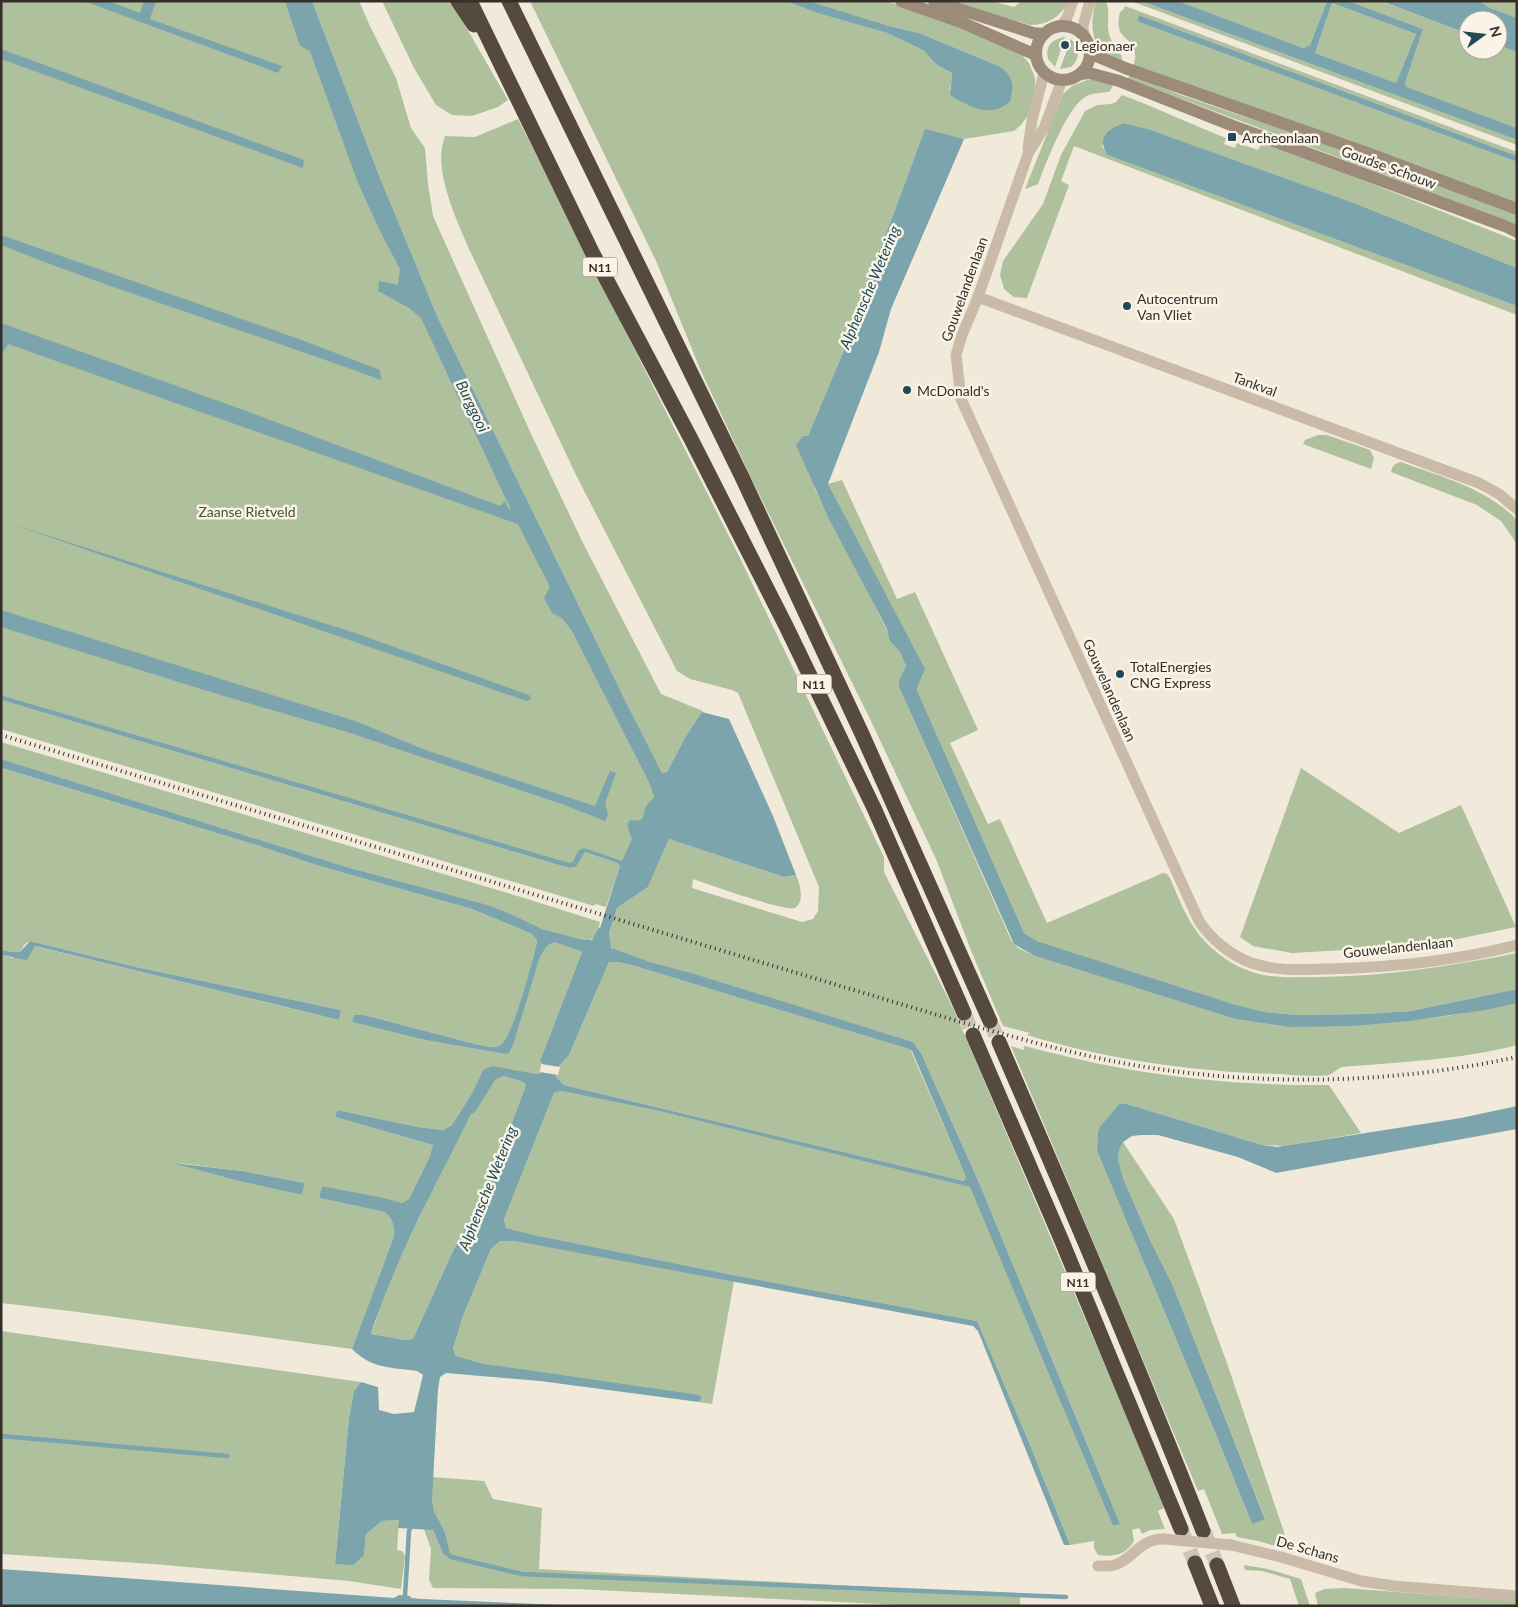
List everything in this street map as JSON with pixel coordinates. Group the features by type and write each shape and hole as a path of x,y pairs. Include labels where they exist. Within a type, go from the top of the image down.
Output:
{"highway":[{"name":"N11","path":"458,1 492,50"},
{"name":"N11","path":"470,1 492,50 592,252 691,439 786,626 874,808 964,1014"},
{"name":"N11","path":"509,1 742,477 866,743 990,1021"},
{"name":"N11","path":"519,1 552,92"},
{"name":"N11","path":"974,1035 1181,1529"},
{"name":"N11","path":"999,1042 1087,1244 1157,1412 1203,1531"},
{"path":"1195,1563 1212,1606"},
{"path":"1217,1565 1233,1606"}],"main road":[{"path":"901,1 961,22 1036,55"},
{"path":"934,1 1033,33 1044,34"},
{"path":"1061,26 1070,26 1078,30 1084,35 1090,51 1086,68 1069,80 1056,79 1044,73 1037,61 1036,47 1044,34 1055,27 1061,26"},
{"name":"Goudse Schouw","path":"1090,51 1096,56 1125,68 1367,153 1517,210"},
{"name":"Goudse Schouw","path":"1080,74 1089,73 1119,81 1236,127 1517,232"}],"street":[{"path":"1061,26 1067,18 1073,1"},
{"path":"1084,35 1084,26 1090,1"},
{"name":"Gouwelandenlaan","path":"1028,154 1032,120 1044,73"},
{"name":"Gouwelandenlaan","path":"1062,80 1045,126 1028,154 978,297 962,335 956,355 961,399 1192,907 1204,928 1218,942 1237,956 1258,964 1284,969 1343,968 1412,963 1517,945"},
{"name":"Tankval","path":"978,297 1479,483 1499,494 1517,509"},
{"name":"De Schans","path":"1098,1566 1111,1566 1121,1562 1145,1542 1164,1539 1231,1546 1273,1554 1362,1581 1394,1586 1517,1596"}],"green space":[{"name":"Zaanse Rietveld","path":"1,1 294,1 352,149 661,798 627,864 584,850 570,866 1,695"},
{"path":"312,1 359,1 396,78 411,128 425,148 433,216 532,436 584,545 661,694 703,711 686,736 667,772 662,773 625,700 438,318 380,178"},
{"path":"382,1 451,1 508,100 498,107 472,116 452,115 436,105 414,68"},
{"path":"530,1 786,1 817,13 887,33 923,50 937,65 952,73 953,80 949,90 999,66 919,33 889,26 809,1 886,1 955,25 1020,53 1029,63 1035,78 1035,87 1029,114 1014,131 964,139 925,130 858,304 844,350 808,436 815,489 887,630 889,640 900,652 906,666 899,680 899,687 1011,940 1018,948 1035,956 1235,1019 1288,1027 1387,1022 1447,1016 1517,1003 1517,1045 1452,1057 1342,1067 1329,1075 1305,1076 1215,1071 1120,1058 1058,1044 1027,1035 1030,1033 1003,1026 972,953 936,859 870,719 752,480 700,369 657,263"},
{"path":"944,1 992,1 1014,7 1022,1 1069,1 1062,12 1053,19 1042,24 1030,25"},
{"path":"1096,1 1106,2 1109,34 1120,53 1123,63 1107,56 1096,42 1092,22"},
{"path":"1131,1 1141,1 1517,140 1517,145"},
{"path":"1178,1 1327,1 1310,45 1303,48"},
{"path":"1348,1 1380,1 1458,30 1458,60 1508,60 1508,49 1517,52 1517,128 1407,87 1405,83 1423,29"},
{"path":"1479,1 1517,1 1517,18 1508,15 1508,10 1490,8"},
{"path":"1332,3 1416,34 1396,83 1315,53"},
{"path":"1125,6 1517,152 1517,156 1139,15 1137,20 1517,162 1517,204 1133,66 1135,54 1133,48 1119,28 1120,12"},
{"path":"1065,37 1055,67 1048,59 1047,54 1050,44 1056,39"},
{"path":"1071,39 1078,49 1078,57 1071,67 1060,69"},
{"path":"1130,74 1178,94 1323,142 1517,214 1517,226 1503,219 1128,79"},
{"path":"1087,80 1098,80 1113,85 1110,91 1087,96 1072,110 1058,135 1038,184 1025,189 1063,94 1072,86"},
{"path":"1122,95 1226,138 1224,144 1235,148 1237,143 1258,150 1263,141 1517,241 1517,268 1354,203 1148,129 1123,123 1111,130 1102,146 1107,155 1517,306 1517,315 1074,146 1061,181 1069,185 1027,298 1014,297 1004,289 1000,275 1003,261 1043,204 1061,155 1085,111 1097,105 1116,102"},
{"path":"518,119 739,556 884,857 884,872 954,1010 1118,1396 1164,1508 1158,1511 1165,1529 1150,1530 1142,1534 1139,1528 1132,1530 1134,1541 1131,1546 1119,1554 1109,1556 1098,1555 1094,1548 1094,1541 1070,1545 977,1321 733,1275 506,1228 504,1219 554,1093 561,1091 659,1111 971,1187 1113,1526 1120,1524 980,1185 921,1053 913,1042 615,951 609,945 609,935 617,908 648,887 669,839 784,877 796,875 801,897 795,908 789,908 746,897 693,879 692,888 802,922 813,919 818,911 819,887 738,693 690,679 677,671 576,475 469,249 452,208 443,178 441,163 445,136 475,137"},
{"path":"1318,435 1327,435 1370,450 1374,458 1371,469 1303,444 1305,440"},
{"path":"1401,462 1463,485 1505,509 1517,520 1517,544 1501,521 1477,505 1391,472 1394,465"},
{"path":"842,480 897,599 915,592 978,730 950,743 988,824 1000,819 1047,923 1163,873 1167,874 1170,878 1187,916 1205,942 1224,958 1250,971 1263,975 1285,977 1370,975 1444,966 1517,953 1517,989 1411,1011 1297,1015 1265,1012 1233,1004 1037,941 1024,933 917,690 918,682 923,676 828,484"},
{"path":"1,700 569,868 576,867 585,852 617,863 620,866 606,907 595,904 594,906 1,729"},
{"path":"1,742 600,922 595,936 587,941 542,929 481,903 350,868 1,759"},
{"path":"1,768 253,844 316,865 472,909 532,934 537,941 517,1012 507,1038 500,1046 479,1045 364,1015 354,1015 352,1022 425,1040 506,1054 516,1034 540,957 547,946 554,942 582,952 540,1061 543,1065 541,1073 483,1070 472,1093 452,1125 443,1130 418,1127 337,1110 335,1117 433,1145 429,1158 409,1200 402,1203 322,1186 319,1198 385,1212 393,1226 394,1236 352,1349 1,1303 1,955 12,958 34,946 339,1020 341,1010 136,967 30,941 25,944 20,952 1,950","holes":["178,1163 242,1171 305,1183 302,1195 243,1182"]},
{"path":"1301,768 1399,833 1461,805 1516,927 1448,941 1380,948 1292,953 1253,946 1240,937"},
{"path":"609,962 618,962 638,967 909,1049 966,1177 964,1181 564,1085 556,1077 558,1066 569,1055"},
{"path":"1011,1046 1024,1050 1024,1046 1109,1066 1172,1076 1250,1083 1329,1085 1361,1133 1284,1146 1262,1145 1127,1104 1119,1104 1098,1132 1097,1151 1252,1524 1265,1518 1173,1286 1149,1238 1123,1178 1118,1159 1119,1150 1123,1142 1174,1219 1228,1366 1290,1550 1237,1537 1235,1533 1222,1534 1204,1489 1198,1491"},
{"path":"504,1076 523,1082 526,1085 503,1147 481,1198 452,1253 413,1339 405,1340 371,1334 393,1273 471,1113 495,1080"},
{"path":"500,1241 514,1241 734,1281 712,1404 699,1402 702,1398 485,1364 456,1356 453,1349 463,1316 491,1249"},
{"path":"1,1331 361,1382 354,1391 349,1418 335,1563 364,1555 366,1534 382,1521 399,1520 397,1550 402,1551 405,1556 401,1589 349,1581 153,1564 1,1554"},
{"path":"432,1477 484,1481 493,1499 542,1508 539,1569 1020,1595 1020,1606 922,1606 576,1589 433,1588 429,1580 431,1549 424,1529 433,1530 441,1549 450,1553 445,1532 434,1511"},
{"path":"1244,1565 1268,1569 1301,1579 1310,1606 1299,1606 1290,1579 1262,1571 1245,1570"},
{"path":"1344,1588 1517,1601 1517,1606 1318,1606 1315,1593 1325,1589"}],"water":[{"path":"84,1 108,1 140,13 144,1 156,1 150,19 282,66 278,73"},
{"name":"Burggooi","path":"285,1 312,1 380,178 438,318 662,773 667,772 686,736 702,712 729,719 773,816 796,875 784,877 669,839 648,887 617,908 609,934 611,948 650,962 913,1042 921,1053 980,1185 1120,1524 1113,1526 970,1187 659,1111 561,1091 554,1093 504,1219 506,1228 733,1275 977,1321 1070,1545 1064,1545 978,1331 973,1326 514,1241 500,1241 491,1249 463,1316 453,1349 456,1356 485,1364 699,1395 702,1398 699,1402 540,1381 446,1373 440,1377 438,1389 432,1500 434,1511 445,1532 450,1553 441,1549 433,1530 398,1528 399,1520 382,1521 366,1534 364,1555 353,1565 335,1564 349,1418 354,1391 361,1382 378,1387 379,1410 394,1414 414,1412 423,1375 417,1371 374,1364 359,1356 352,1349 394,1236 391,1220 385,1212 319,1198 322,1186 402,1203 409,1199 429,1158 433,1145 335,1117 337,1110 418,1127 443,1130 452,1125 472,1093 483,1070 492,1066 536,1074 541,1073 543,1065 540,1061 582,952 554,942 547,946 540,957 509,1053 505,1054 425,1040 352,1022 354,1015 364,1015 479,1045 500,1046 512,1026 537,941 532,934 472,909 316,865 253,844 1,768 1,759 350,868 481,903 506,912 542,929 584,940 592,940 600,928 620,866 617,863 585,852 576,867 569,868 1,700 1,695 569,863 573,862 578,851 584,848 622,861 632,839 628,829 629,822 630,820 641,820 646,807 654,796 649,782 572,631 563,619 552,613 544,598 550,587 518,524 8,344 1,356 1,323 238,408 500,506 505,501 511,510 421,318 409,308 378,291 379,281 398,285 400,269 358,183 310,51 300,46","holes":["609,962 618,962 638,967 909,1049 912,1051 966,1177 964,1181 564,1085 556,1077 558,1067 569,1055","504,1076 523,1082 526,1085 503,1147 481,1198 452,1253 413,1339 405,1340 371,1334 403,1251 471,1114 475,1112 495,1080"]},
{"path":"786,1 809,1 889,26 919,33 999,66 1008,74 1012,81 1010,102 995,110 980,110 966,104 951,96 952,73 937,65 923,50 887,33 817,13"},
{"path":"1141,1 1178,1 1303,48 1310,45 1327,1 1348,1 1423,29 1405,83 1407,87 1517,128 1517,140","holes":["1332,3 1416,34 1396,83 1315,53"]},
{"path":"1381,1 1479,1 1495,10 1458,10 1458,30"},
{"path":"1139,15 1517,156 1517,162 1139,22 1137,20"},
{"path":"1508,15 1517,18 1517,52 1508,49"},
{"path":"1,49 304,160 303,168 1,59"},
{"path":"1123,123 1148,129 1354,203 1517,268 1517,306 1107,155 1103,143 1105,135 1112,128"},
{"path":"925,129 964,139 891,309 879,352 828,484 925,669 917,690 1024,933 1037,941 1233,1004 1265,1012 1297,1015 1411,1011 1517,989 1517,1003 1486,1010 1409,1021 1352,1026 1288,1027 1235,1019 1035,956 1014,944 899,687 899,680 906,666 900,652 889,640 887,629 829,519 796,445 803,436 808,436 844,350 858,304"},
{"path":"1,235 299,339 380,370 381,380 48,263 1,245"},
{"path":"11,524 355,633 529,695 531,699 527,701"},
{"path":"1,610 358,722 428,751 595,806 610,771 616,773 605,803 608,815 605,821 562,804 347,732 1,627"},
{"path":"30,941 136,967 341,1010 339,1020 35,946 27,960 1,955 1,950 20,952"},
{"path":"1119,1104 1127,1104 1262,1145 1277,1147 1461,1118 1517,1106 1517,1129 1276,1173 1238,1157 1158,1135 1132,1136 1123,1142 1119,1150 1118,1159 1123,1178 1149,1238 1173,1286 1265,1519 1252,1524 1097,1151 1100,1127"},
{"path":"173,1163 242,1171 305,1183 302,1195 243,1182"},
{"path":"1,1569 394,1598 399,1595 422,1599 585,1606 1,1606"}],"pier":[{"path":"541,1064 560,1067 558,1075 540,1072"}],"waterway":[{"path":"1,1436 227,1456"},
{"name":"Alphensche Wetering","path":"406,1606 409,1531 412,1525"},
{"path":"443,1547 445,1552 451,1557 522,1574 1066,1597"}],"tunnel":[{"path":"964,1013 973,1035"},
{"path":"990,1021 999,1042"},
{"path":"1181,1529 1195,1563"},
{"path":"1204,1531 1217,1565"}],"railway":[{"path":"1,735 971,1025 1046,1046 1103,1059 1171,1071 1221,1076 1320,1080 1419,1073 1517,1057"}],"place":[{"name":"Legionaer","path":"1065,45"},
{"name":"Archeonlaan","path":"1232,137"},
{"name":"Autocentrum Van Vliet","path":"1127,306"},
{"name":"McDonald's","path":"907,390"},
{"name":"TotalEnergies CNG Express","path":"1120,674"}]}
